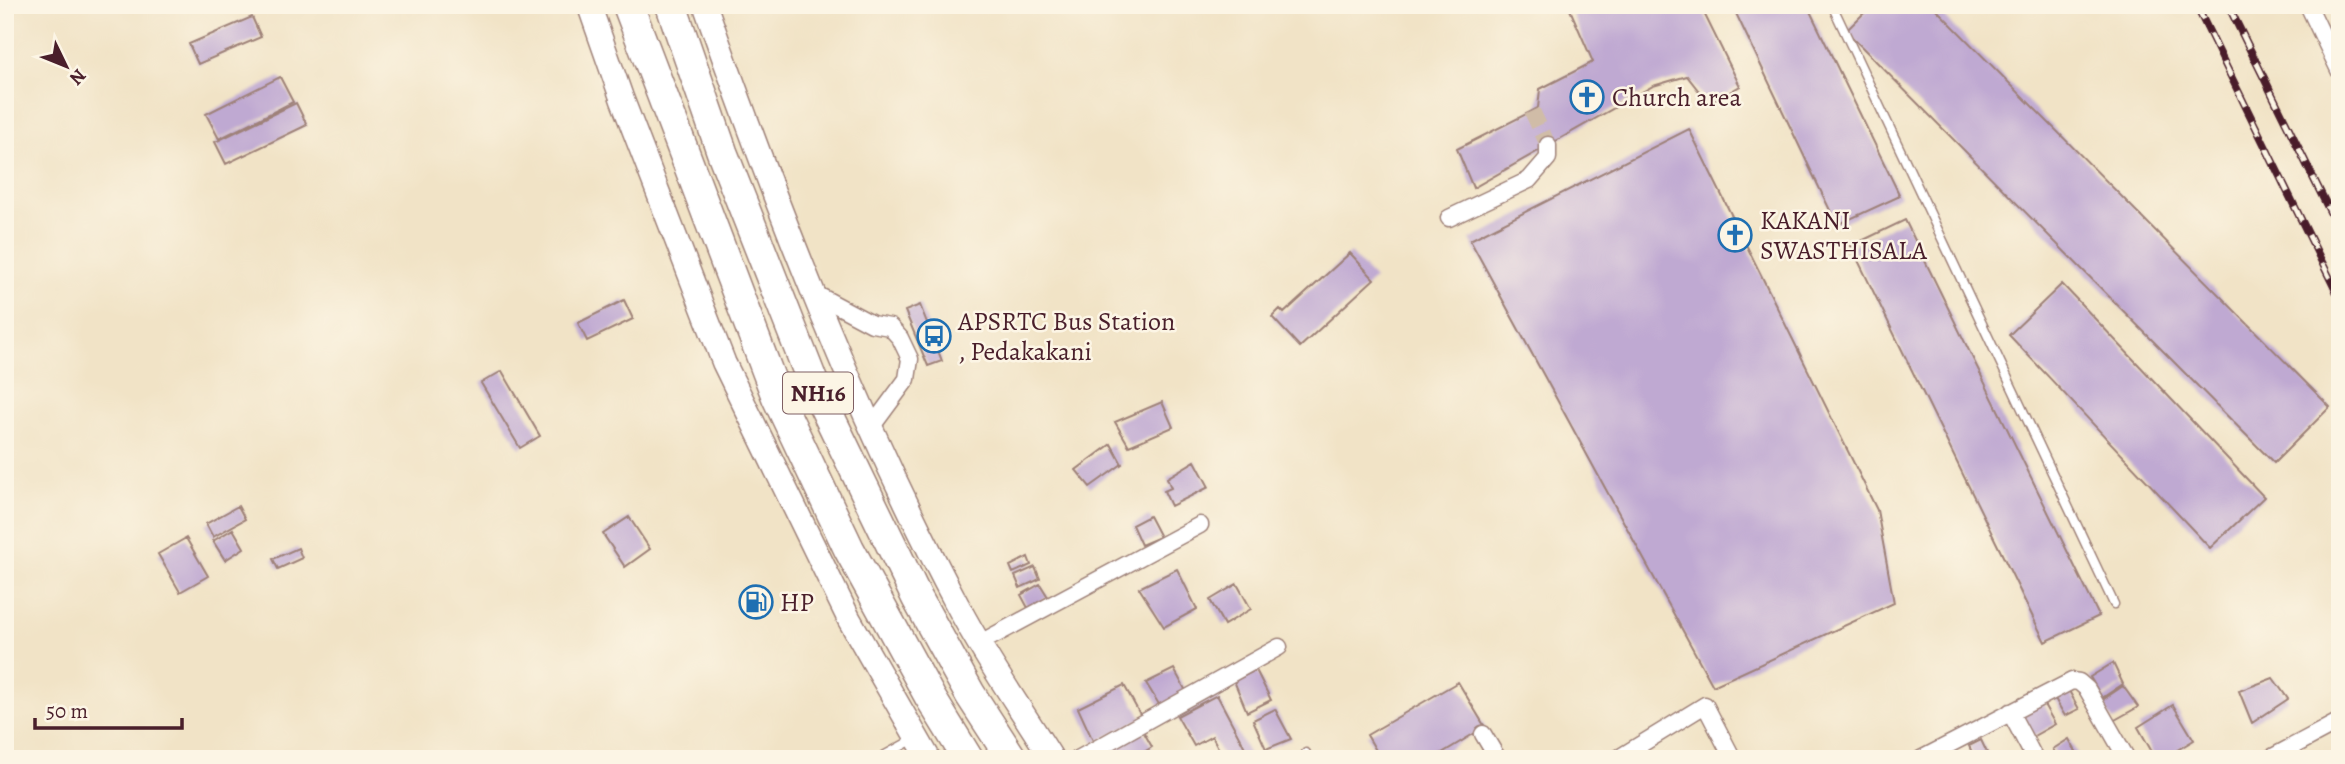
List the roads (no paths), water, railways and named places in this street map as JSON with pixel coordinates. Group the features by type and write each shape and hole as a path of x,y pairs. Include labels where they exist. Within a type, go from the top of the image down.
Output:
{"highway":[{"name":"NH16","path":"628,5 777,397 849,549 930,697 968,759"},
{"name":"NH16","path":"671,5 722,152 813,383 918,598 970,694 1012,759"}],"main road":[{"path":"589,5 622,99 724,363 849,620 929,759"},
{"path":"705,5 810,291 870,429 961,612 1052,759"}],"street":[{"path":"2308,5 2340,72"},
{"path":"1449,218 1529,180 1548,158 1548,145"},
{"path":"810,291 872,324 890,327 900,338 910,359 907,379 870,429"},
{"path":"980,643 1200,526"},
{"path":"1078,759 1279,647"},
{"path":"1921,759 1944,753 2010,712 2073,681 2079,682 2087,689 2127,759"},
{"path":"1617,759 1704,705 1733,759"},
{"path":"2010,712 2035,759"},
{"path":"2269,759 2340,721"},
{"path":"1483,734 1498,759"}],"lane":[{"path":"1832,5 2114,604"},
{"path":"878,759 917,738"}],"tunnel":[{"path":"1532,111 1548,145"}],"railway":[{"path":"2196,5 2340,299"},
{"path":"2228,5 2340,232"}],"place":[{"name":"Church area","path":"1587,97"},
{"name":"KAKANI SWASTHISALA","path":"1735,235"},
{"name":"APSRTC Bus Station , Pedakakani","path":"934,336"},
{"name":"HP","path":"756,602"}]}
